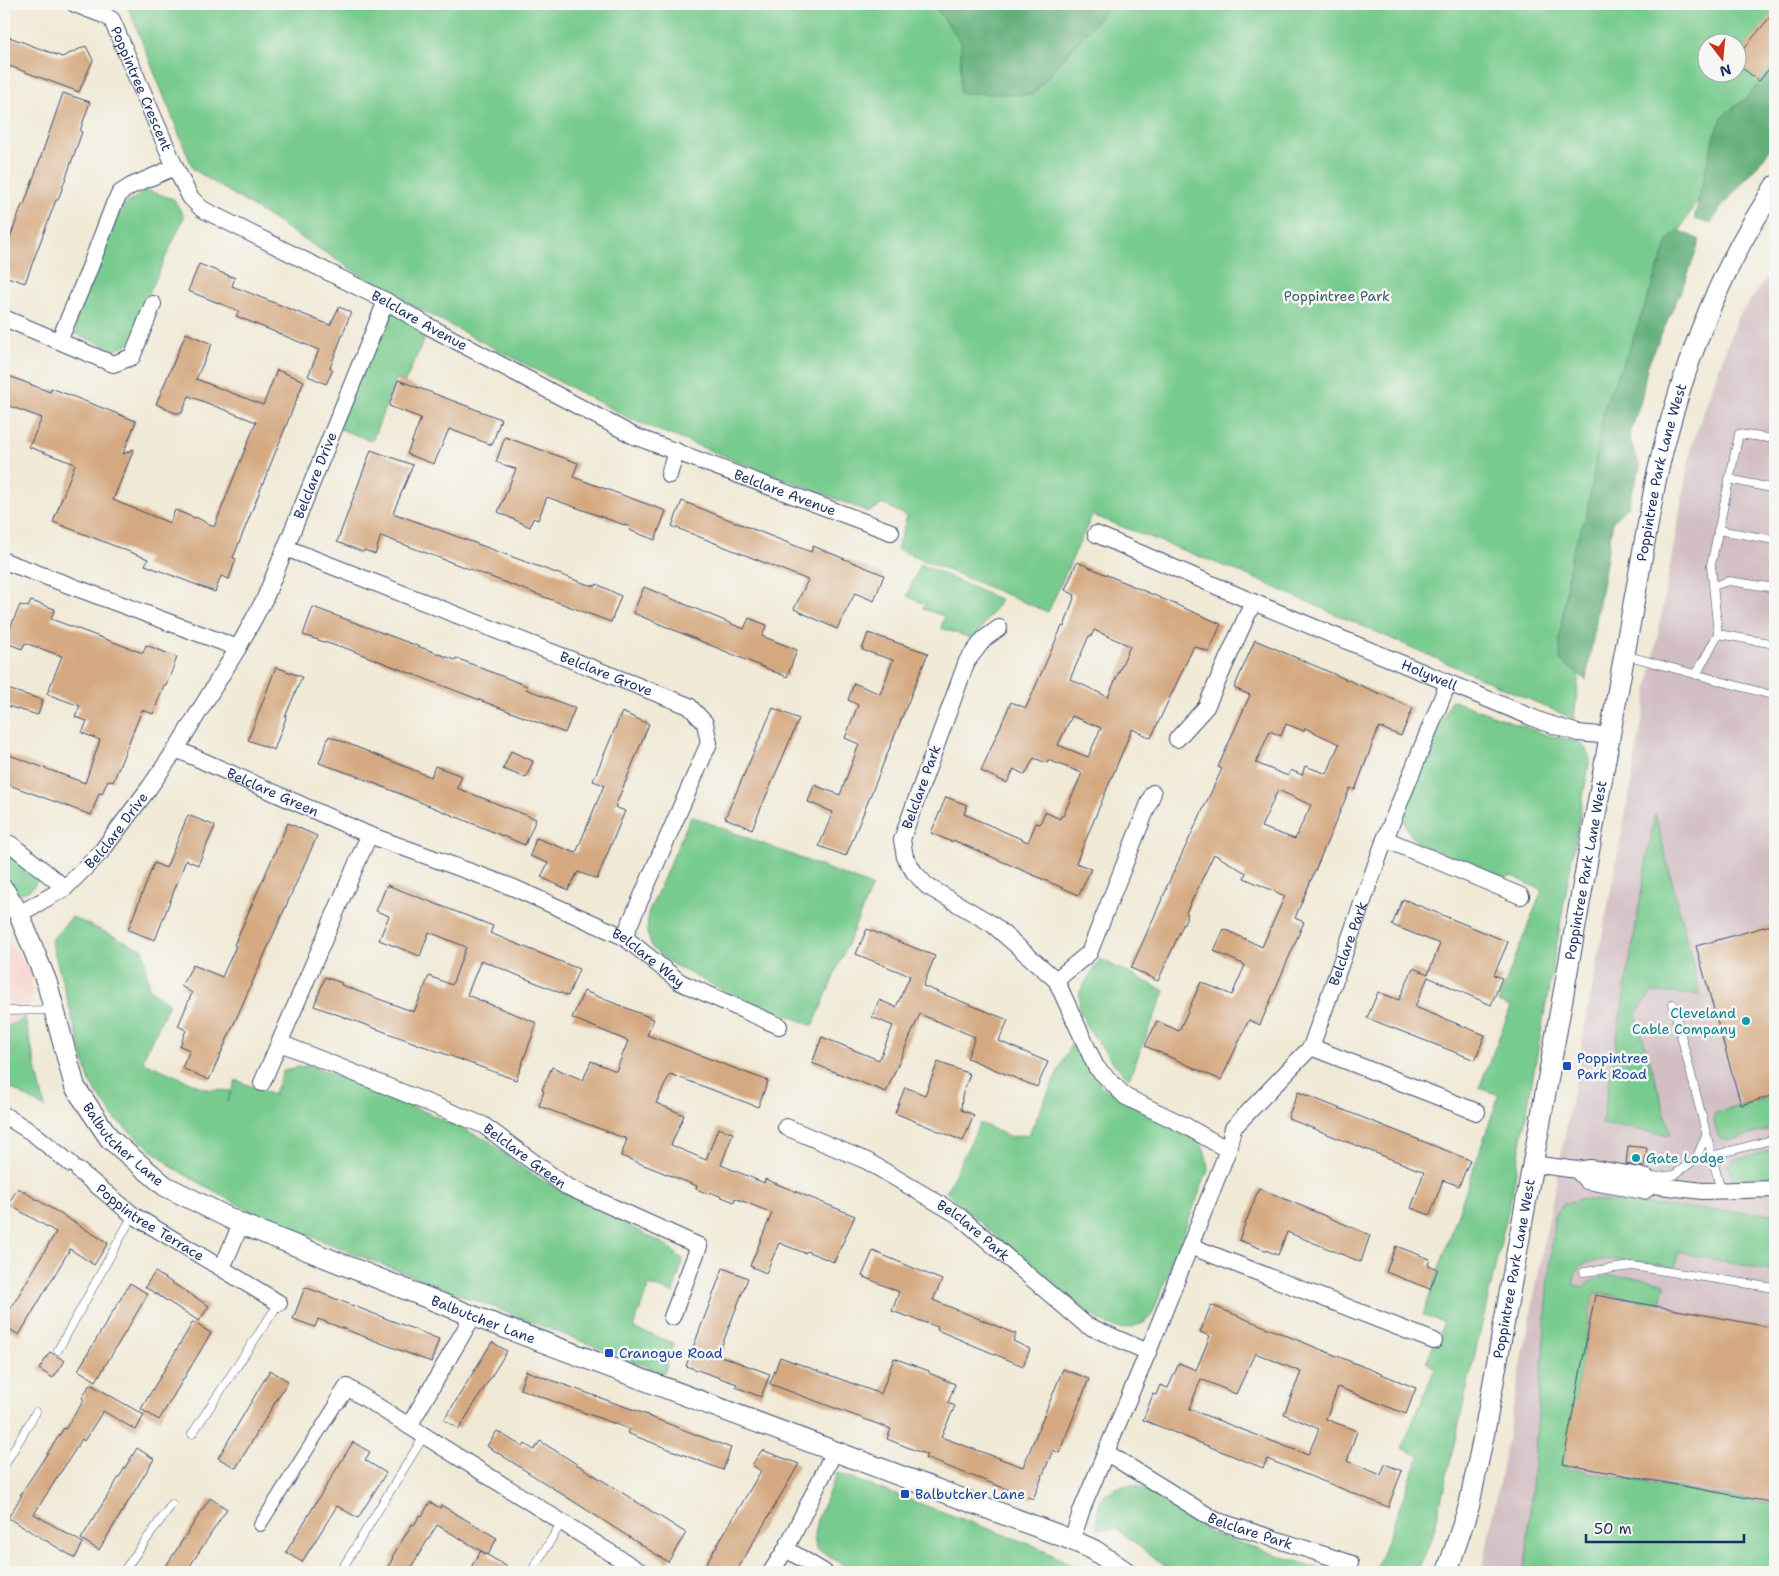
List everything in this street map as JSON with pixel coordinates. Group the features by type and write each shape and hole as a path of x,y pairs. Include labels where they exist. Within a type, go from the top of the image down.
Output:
{"street":[{"name":"Poppintree Crescent","path":"75,4 112,20 176,167"},
{"name":"Belclare Avenue","path":"176,167 190,197 202,210 386,302 634,436 891,532"},
{"path":"59,341 120,193 131,186 176,167"},
{"name":"Poppintree Park Lane West","path":"1447,1572 1469,1506 1480,1457 1666,432 1680,385 1714,299 1739,248 1775,186"},
{"name":"Belclare Drive","path":"19,914 65,888 101,852 176,749 238,648 265,598 386,302"},
{"path":"4,318 113,364 132,357 153,304"},
{"path":"669,475 676,451"},
{"name":"Holywell","path":"1096,534 1253,602 1543,722 1578,733 1611,736"},
{"name":"Belclare Grove","path":"286,548 689,706 705,723 709,743 624,937"},
{"path":"4,561 238,648"},
{"path":"1177,739 1206,707 1253,602"},
{"name":"Belclare Park","path":"999,628 984,639 967,661 902,840 905,858 914,872 927,886 992,924 1056,980 1096,1066 1126,1097 1184,1125 1228,1150"},
{"name":"Belclare Park","path":"1072,1540 1082,1509 1148,1352 1228,1150 1233,1128 1311,1047 1385,839 1448,683"},
{"name":"Belclare Green","path":"176,749 369,835 517,890"},
{"path":"1056,980 1089,953 1153,793"},
{"path":"262,1083 369,835"},
{"path":"1385,839 1521,896"},
{"path":"4,841 12,845 65,888"},
{"name":"Balbutcher Lane","path":"4,890 19,914 47,983 74,1087 110,1139 165,1186 240,1224 473,1316 836,1450 1072,1540 1094,1550 1126,1572"},
{"name":"Belclare Way","path":"517,890 624,937 680,982 779,1026"},
{"name":"Belclare Green","path":"280,1043 482,1125 566,1186 699,1246 672,1316"},
{"path":"1311,1047 1477,1112"},
{"name":"Poppintree Terrace","path":"4,1115 34,1134 133,1215 280,1303"},
{"name":"Belclare Park","path":"786,1127 867,1161 958,1215 1086,1325 1148,1352"},
{"path":"1533,1164 1577,1170 1587,1181 1644,1191 1650,1182 1704,1191 1775,1189"},
{"path":"222,1268 240,1224"},
{"path":"1190,1246 1434,1341"},
{"path":"409,1426 473,1316"},
{"path":"260,1525 347,1387 641,1572"},
{"path":"771,1572 786,1549 836,1450"},
{"name":"Belclare Park","path":"1106,1453 1215,1520 1350,1563"},
{"path":"786,1549 824,1572"}],"lane":[{"path":"1696,675 1718,634 1711,565 1739,434 1775,439"},
{"path":"1729,479 1775,489"},
{"path":"1718,530 1775,540"},
{"path":"1713,586 1729,581 1775,588"},
{"path":"1718,634 1775,644"},
{"path":"1625,656 1775,696"},
{"path":"1673,1004 1721,1191"},
{"path":"4,1011 54,1010"},
{"path":"1650,1182 1674,1175 1696,1159 1706,1135"},
{"path":"1712,1156 1775,1139"},
{"path":"58,1350 133,1215"},
{"path":"1584,1272 1632,1266 1775,1288"},
{"path":"192,1434 280,1303"},
{"path":"4,1466 36,1412"},
{"path":"340,1572 424,1436"},
{"path":"123,1572 172,1504"},
{"path":"531,1572 562,1522"}],"shaded area":[{"path":"1775,266 1775,1572 1482,1572 1630,789 1692,444 1736,320"},
{"path":"4,941 14,948 32,973 32,997 25,1018 4,1028"}],"green space":[{"name":"Poppintree Park","path":"127,4 1775,4 1775,68 1680,230 1608,406 1574,719 1242,573 1092,515 1048,612 897,549 907,516 883,504 869,512 637,422 392,295 193,169"},
{"path":"933,4 1111,4 1032,95 960,93 961,42"},
{"path":"1775,67 1775,141 1763,159 1720,209 1711,224 1694,219 1714,135 1724,115 1746,98"},
{"path":"146,190 174,199 184,217 147,298 130,343 115,350 76,334 76,316 121,207"},
{"path":"1678,230 1700,240 1686,279 1647,367 1641,400 1629,437 1640,467 1628,506 1613,521 1586,680 1560,660 1560,635 1571,555 1587,513 1605,403 1628,352 1669,239"},
{"path":"387,306 430,327 405,382 396,379 372,441 337,428"},
{"path":"920,564 1001,600 974,639 941,628 944,616 923,609 925,604 907,596"},
{"path":"1451,700 1547,735 1580,742 1590,758 1512,1194 1433,1535 1417,1572 1375,1572 1419,1456 1402,1448 1435,1368 1426,1362 1444,1322 1423,1315 1499,1095 1479,1088 1511,1007 1498,1002 1542,890 1512,876 1504,878 1417,843 1408,830 1404,818 1404,807"},
{"path":"1655,813 1700,995 1652,992 1636,1014 1671,1135 1602,1124"},
{"path":"691,816 872,886 813,1026 761,1004 753,1006 672,964 653,949 647,933 648,914"},
{"path":"4,853 29,866 39,877 31,889 18,894 4,879"},
{"path":"72,917 144,950 149,988 169,1004 142,1061 206,1089 231,1091 227,1103 236,1080 273,1095 284,1070 309,1065 388,1095 489,1141 525,1170 664,1244 683,1259 673,1293 649,1285 633,1328 674,1343 664,1373 355,1254 252,1212 175,1169 115,1119 90,1083 51,940"},
{"path":"1100,959 1165,991 1129,1078 1115,1065 1087,1028 1079,1008 1080,991"},
{"path":"25,1018 45,1108 4,1084 4,1028"},
{"path":"1071,1044 1103,1088 1193,1133 1202,1146 1207,1159 1208,1170 1152,1315 1144,1323 1131,1327 1120,1329 1108,1325 1067,1299 946,1192 980,1123 1011,1137 1029,1134"},
{"path":"1775,1096 1775,1110 1773,1111 1775,1128 1727,1141 1719,1138 1713,1119 1715,1113"},
{"path":"1775,1149 1775,1178 1733,1181 1728,1165 1734,1160"},
{"path":"1579,1199 1775,1214 1775,1272 1678,1252 1675,1268 1623,1260 1598,1261 1580,1267 1575,1275 1573,1285 1585,1287 1592,1281 1611,1276 1623,1276 1665,1283 1661,1304 1593,1294 1564,1468 1775,1505 1775,1572 1525,1572 1554,1217 1562,1205"},
{"path":"837,1473 1035,1546 1086,1572 855,1572 816,1549 814,1534 817,1520"},
{"path":"1130,1485 1143,1488 1212,1534 1331,1572 1172,1572 1117,1529 1097,1529 1099,1504 1102,1498 1112,1490"}],"building":[{"path":"1775,11 1775,62 1759,81 1746,71 1746,46"},
{"path":"4,35 62,57 86,46 93,60 79,92 4,64"},
{"path":"63,93 90,102 80,131 82,132 58,200 56,200 25,283 4,276 4,254 22,205 24,205"},
{"path":"199,264 235,278 232,286 330,325 339,307 351,312 330,368 333,370 326,384 308,376 319,350 236,316 239,311 188,291"},
{"path":"186,333 212,344 196,379 263,405 277,370 304,381 233,558 236,559 229,579 221,576 215,592 145,565 148,559 53,522 75,464 29,447 42,418 4,404 4,374 50,392 51,388 136,421 123,454 134,449 113,500 170,523 175,510 196,517 214,527 256,422 189,396 182,413 175,413 156,404"},
{"path":"398,380 501,419 492,445 449,429 434,464 407,454 421,418 389,406"},
{"path":"505,437 578,463 573,477 666,511 655,540 629,530 630,527 547,497 538,520 533,518 530,527 498,512 516,469 496,462"},
{"path":"371,450 413,465 393,513 586,584 596,586 597,584 621,596 611,622 381,536 375,554 364,550 363,552 337,542"},
{"path":"682,501 811,552 813,546 884,575 874,601 855,593 837,629 794,609 808,580 672,526"},
{"path":"1077,562 1221,624 1209,652 1194,646 1151,738 1132,729 1076,863 1091,869 1079,895 953,840 952,842 931,833 946,797 967,805 964,814 1028,842 1036,823 1040,824 1045,812 1060,819 1063,816 1082,773 1048,760 1047,763 1034,758 1025,775 1014,769 1007,783 981,771 1011,702 1026,708 1062,626 1064,627 1075,595 1065,590","holes":["1094,630 1130,646 1108,697 1070,679 1089,636 1091,637","1072,716 1101,728 1088,757 1058,745"]},
{"path":"644,587 744,629 749,618 767,625 762,636 797,650 787,677 633,613"},
{"path":"31,601 55,609 51,619 143,653 146,645 177,657 153,714 142,710 113,782 108,780 102,794 99,793 91,815 4,783 4,753 85,783 100,740 82,733 87,721 75,717 80,706 47,694 62,656 25,643 22,649 4,642 20,605 28,607"},
{"path":"313,607 455,660 456,658 527,686 526,689 575,708 565,733 340,646 303,635"},
{"path":"868,633 928,653 846,856 819,846 833,812 808,802 814,785 840,795 859,744 845,738 858,705 848,700 854,683 880,694 893,660 862,650"},
{"path":"1255,640 1413,708 1401,736 1379,727 1355,790 1350,788 1295,918 1304,922 1260,1025 1249,1020 1221,1080 1145,1046 1157,1021 1179,1031 1201,982 1232,995 1245,965 1214,951 1224,929 1262,947 1285,896 1244,878 1246,873 1214,854 1186,913 1188,914 1158,981 1131,968 1222,769 1218,767 1250,695 1234,688","holes":["1286,724 1304,731 1305,728 1339,744 1327,774 1305,766 1302,775 1291,770 1288,776 1256,763 1270,731 1281,736","1278,790 1311,805 1295,839 1261,827"]},
{"path":"276,667 302,677 285,717 274,750 248,740"},
{"path":"4,688 43,700 38,715 4,705"},
{"path":"773,708 799,719 752,829 725,818"},
{"path":"622,712 649,724 615,807 625,811 597,879 578,872 568,890 541,877 548,863 530,856 536,838 576,853 604,785 593,781"},
{"path":"329,736 431,777 435,766 462,776 457,788 536,819 525,845 354,775 319,763"},
{"path":"511,751 533,761 526,778 503,769"},
{"path":"188,815 215,826 198,865 186,860 155,940 128,930 154,863 166,868"},
{"path":"288,823 317,836 209,1080 182,1068 190,1050 180,1046 186,1030 178,1026 192,993 181,986 193,965 222,977 236,946 234,945"},
{"path":"387,885 493,926 490,933 579,969 568,996 481,960 467,995 537,1023 516,1080 314,1006 325,977 342,983 341,985 414,1012 429,976 452,985 466,947 429,932 420,956 379,940 389,916 376,911"},
{"path":"1403,899 1508,942 1494,975 1502,978 1491,1005 1428,977 1415,1007 1485,1035 1475,1060 1367,1018 1378,992 1399,1000 1413,968 1428,974 1440,944 1392,925"},
{"name":"Cleveland Cable Company","path":"1775,924 1775,1095 1741,1105 1696,946"},
{"path":"867,929 935,956 923,986 1008,1020 999,1041 1048,1062 1037,1087 967,1058 975,1037 920,1014 886,1092 812,1063 822,1037 879,1060 893,1026 872,1017 879,1000 896,1007 910,976 856,954"},
{"path":"584,991 654,1019 647,1035 768,1081 758,1107 670,1074 656,1103 684,1115 671,1145 706,1160 718,1128 733,1133 721,1165 764,1183 765,1179 855,1216 834,1262 779,1243 766,1273 750,1266 772,1213 735,1198 734,1202 710,1192 709,1194 696,1189 697,1186 621,1156 627,1139 539,1106 544,1091 542,1090 552,1067 583,1080 591,1061 616,1071 628,1041 572,1018"},
{"path":"938,1062 970,1074 962,1096 961,1110 974,1115 963,1141 895,1113 905,1087 925,1095"},
{"path":"1298,1092 1470,1160 1459,1186 1443,1180 1430,1215 1411,1208 1424,1172 1289,1119 1288,1117"},
{"name":"Gate Lodge","path":"1628,1146 1647,1148 1644,1167 1626,1164"},
{"path":"18,1188 108,1243 94,1265 70,1249 19,1335 4,1326 4,1320 56,1232 8,1204"},
{"path":"1259,1188 1370,1235 1361,1262 1287,1232 1278,1255 1239,1240"},
{"path":"1396,1246 1430,1259 1428,1265 1438,1269 1430,1289 1386,1272"},
{"path":"873,1251 942,1280 933,1300 1016,1334 1013,1341 1030,1349 1023,1366 937,1330 938,1327 892,1311 899,1292 862,1276"},
{"path":"723,1268 748,1278 718,1355 770,1374 761,1397 736,1387 737,1384 686,1366"},
{"path":"155,1272 209,1306 199,1321 145,1287"},
{"path":"130,1283 148,1294 96,1381 78,1370"},
{"path":"305,1287 439,1339 431,1362 318,1319 315,1327 293,1319"},
{"path":"1595,1295 1775,1328 1775,1503 1563,1464"},
{"path":"1211,1305 1416,1388 1406,1414 1338,1387 1326,1419 1357,1431 1347,1461 1381,1475 1385,1464 1402,1471 1388,1507 1267,1459 1263,1468 1143,1420 1153,1394 1156,1395 1160,1385 1168,1388 1179,1363 1196,1370 1210,1336 1200,1332","holes":["1255,1353 1301,1372 1284,1414 1319,1429 1308,1455 1189,1409 1201,1379 1236,1394"]},
{"path":"193,1322 211,1333 159,1420 141,1409"},
{"path":"492,1342 507,1351 459,1429 444,1420"},
{"path":"50,1352 65,1361 53,1378 39,1369"},
{"path":"780,1357 881,1394 894,1358 929,1371 929,1373 955,1384 948,1403 955,1406 941,1437 1023,1467 1063,1369 1089,1379 1059,1453 1053,1450 1033,1499 925,1458 927,1455 887,1439 891,1429 770,1384"},
{"path":"270,1370 288,1381 236,1468 218,1458"},
{"path":"526,1371 648,1415 731,1448 723,1470 627,1433 629,1429 520,1389"},
{"path":"90,1384 144,1415 136,1430 103,1411 84,1441 82,1439 34,1514 83,1543 75,1558 8,1518 22,1495 20,1495 84,1400 82,1398"},
{"path":"497,1431 523,1447 525,1444 534,1450 540,1441 686,1533 668,1562 487,1446"},
{"path":"353,1442 370,1452 365,1460 386,1473 358,1518 337,1506 302,1562 286,1552"},
{"path":"137,1448 154,1459 99,1550 81,1539"},
{"path":"762,1450 799,1464 736,1572 701,1572 761,1471 752,1465"},
{"path":"210,1498 227,1509 186,1572 162,1572"},
{"path":"430,1502 440,1508 441,1505 497,1538 488,1555 437,1525 408,1572 385,1572 412,1524 414,1525 420,1515 422,1516"},
{"path":"481,1551 516,1572 468,1572"}],"place":[{"name":"Cleveland Cable Company","path":"1746,1021"},
{"name":"Poppintree Park Road","path":"1567,1066"},
{"name":"Gate Lodge","path":"1636,1158"},
{"name":"Cranogue Road","path":"609,1353"},
{"name":"Balbutcher Lane","path":"905,1494"}]}
